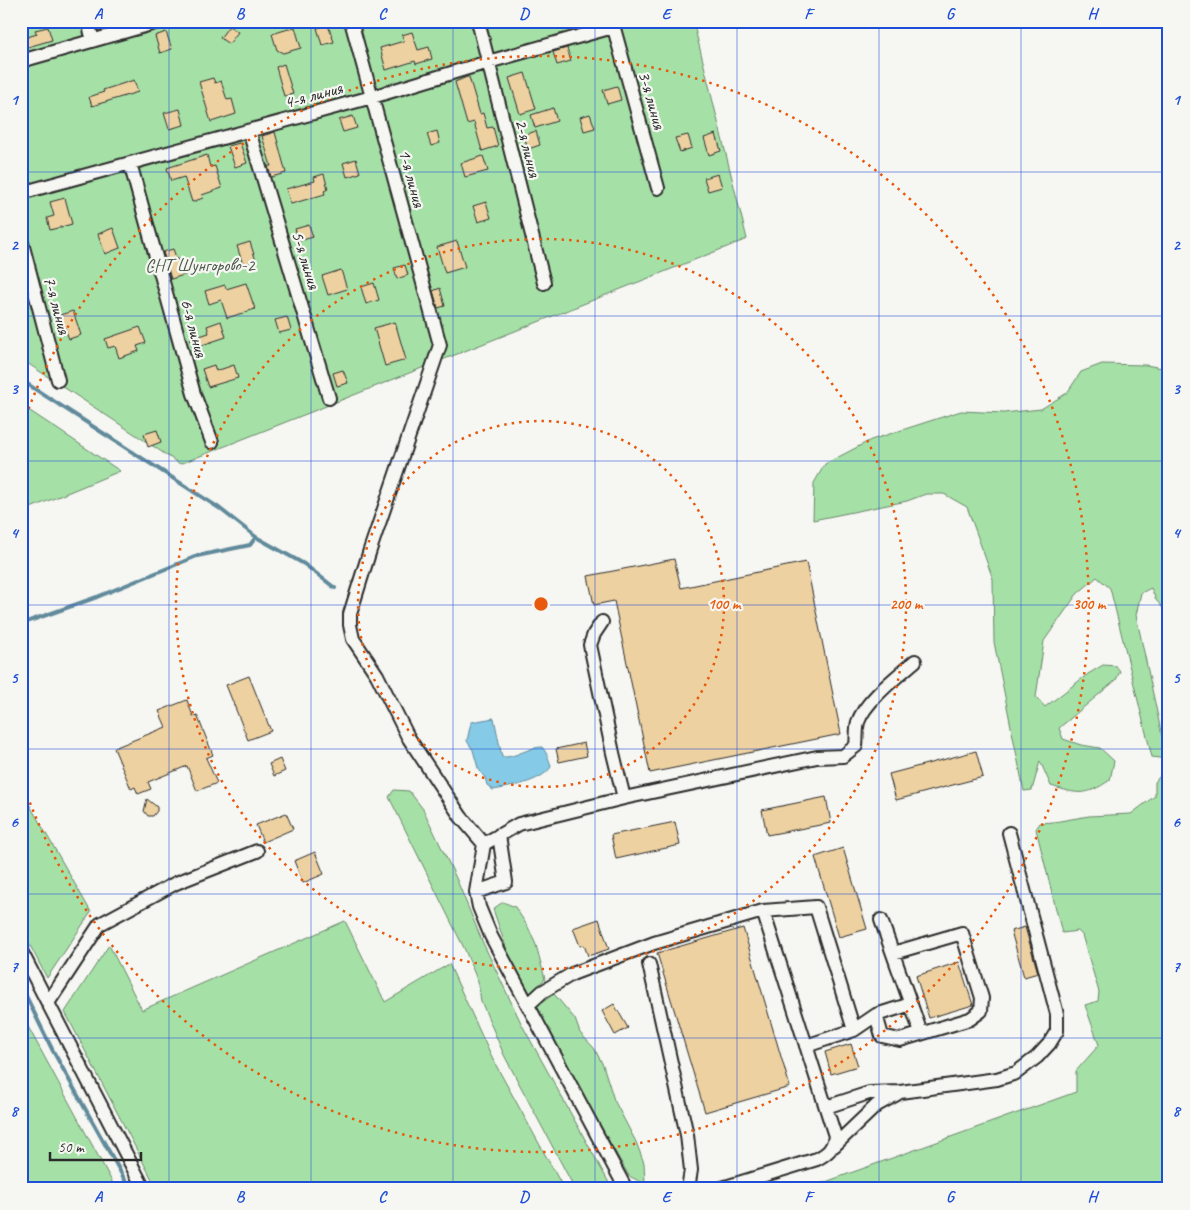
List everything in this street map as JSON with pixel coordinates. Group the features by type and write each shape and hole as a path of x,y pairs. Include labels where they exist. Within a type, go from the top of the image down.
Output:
{"street":[{"path":"88,21 93,41"},
{"path":"21,61 162,21"},
{"name":"1-я линия","path":"351,21 440,344 370,550 350,614 350,625 353,639 376,676 408,736 461,817 484,844"},
{"name":"2-я линия","path":"478,21 544,282"},
{"name":"4-я линия","path":"21,193 372,97 612,24"},
{"name":"3-я линия","path":"612,24 658,188"},
{"name":"5-я линия","path":"249,131 329,398"},
{"name":"6-я линия","path":"130,163 194,394 212,442"},
{"name":"7-я линия","path":"21,239 58,380"},
{"path":"602,622 594,634 590,645 624,798"},
{"path":"626,1189 491,936 478,907 476,892 484,844 519,824 624,798 817,757 842,756 856,746 857,724 862,714 882,690 915,661"},
{"path":"826,1107 869,1093 900,1092 997,1079 1016,1073 1050,1044 1057,1031 1057,1014 1009,833"},
{"path":"476,892 506,882 499,835"},
{"path":"48,1003 100,924 176,883 257,851"},
{"path":"528,1005 542,992 572,974 654,943 763,911 816,907 854,1030"},
{"path":"763,911 835,1136 834,1146"},
{"path":"882,920 921,1033"},
{"path":"876,1015 882,1036 900,1040 970,1018 981,1010 982,998 962,933 893,954"},
{"path":"21,952 144,1189"},
{"path":"649,964 687,1135 691,1170 688,1189"},
{"path":"806,1046 854,1030 876,1015 911,1004"},
{"path":"719,1189 817,1159 828,1153 877,1105 900,1092"}],"green space":[{"name":"СНТ Шунгорово-2","path":"21,21 693,21 747,239 180,464 21,359"},
{"path":"1102,364 1145,365 1169,369 1169,615 1156,600 1151,588 1141,593 1136,615 1167,759 1152,757 1110,588 1097,577 1077,594 1044,641 1036,697 1045,707 1088,674 1103,665 1116,666 1120,671 1116,680 1059,728 1063,739 1081,745 1100,748 1114,761 1110,780 1087,791 1075,792 1060,789 1051,786 1040,761 1032,790 1024,791 994,642 993,579 967,507 944,494 926,494 907,501 813,520 814,483 825,464 871,440 961,411 1004,413 1041,409 1067,393 1081,372"},
{"path":"21,405 120,471 21,512"},
{"path":"1169,765 1169,1189 806,1189 1076,1092 1076,1071 1099,1045 1085,1005 1098,1001 1099,992 1082,935 1078,931 1062,933 1036,829 1040,823 1089,816 1131,814 1155,796 1155,782"},
{"path":"21,790 91,912 47,978 21,928"},
{"path":"394,790 409,791 423,809 522,1025 611,1189 575,1189 504,1055 481,1001 478,982 465,950 389,797"},
{"path":"503,902 515,907 528,927 536,945 545,979 530,993 508,953 493,909"},
{"path":"345,921 385,1002 449,964 492,1058 564,1189 157,1189 65,1012 109,945 142,1010"},
{"path":"554,994 575,1019 580,1033 594,1048 603,1065 614,1100 636,1142 644,1163 645,1184 629,1176 583,1095 537,1006"},
{"path":"21,1012 25,1021 116,1189 21,1189"}],"water":[{"path":"494,718 502,757 542,747 548,756 551,767 540,776 525,783 493,790 487,785 485,778 478,768 473,750 467,741 471,722"}],"building":[{"path":"328,25 334,42 322,45 317,28"},
{"path":"229,26 238,32 229,44 220,38"},
{"path":"48,27 52,40 21,49 21,39 37,34 35,30"},
{"path":"295,27 301,48 283,53 277,50 272,34"},
{"path":"166,32 172,49 160,53 155,36"},
{"path":"412,32 418,50 429,47 432,59 416,64 415,61 386,70 380,48 404,41 402,35"},
{"path":"567,48 571,61 557,65 553,52"},
{"path":"284,64 293,94 284,96 276,67"},
{"path":"525,73 536,109 520,114 509,78"},
{"path":"469,77 480,114 483,113 487,128 493,127 498,146 482,151 474,122 467,124 455,82"},
{"path":"213,78 215,83 221,81 227,100 232,99 236,114 211,122 199,82"},
{"path":"134,80 138,92 92,106 89,97 104,92 103,90"},
{"path":"617,86 621,100 607,104 603,90"},
{"path":"553,108 557,121 535,128 531,115"},
{"path":"180,109 184,125 169,129 164,113"},
{"path":"590,114 595,128 584,131 580,117"},
{"path":"353,116 357,128 343,132 339,120"},
{"path":"437,131 440,143 431,146 427,134"},
{"path":"536,131 540,145 528,149 524,135"},
{"path":"275,132 286,173 271,177 268,166 271,166 262,136"},
{"path":"716,134 721,151 709,155 704,138"},
{"path":"688,135 692,148 680,152 675,138"},
{"path":"240,143 247,163 235,167 228,146"},
{"path":"207,155 210,167 215,166 222,188 202,195 203,198 192,202 184,177 171,181 167,168"},
{"path":"483,156 488,171 465,177 461,163"},
{"path":"356,159 360,173 347,177 343,163"},
{"path":"324,174 328,189 324,191 325,194 291,204 286,189 315,181 314,177"},
{"path":"718,174 722,187 708,191 704,178"},
{"path":"65,198 72,224 50,230 47,218 54,216 50,202"},
{"path":"486,202 491,218 478,222 473,206"},
{"path":"309,225 313,237 299,241 295,229"},
{"path":"113,228 120,248 105,254 98,234"},
{"path":"457,241 465,267 445,273 437,247"},
{"path":"250,242 256,261 243,265 237,246"},
{"path":"173,249 177,260 182,259 187,274 171,279 163,252"},
{"path":"405,265 408,275 397,279 394,268"},
{"path":"341,270 347,289 328,295 322,276"},
{"path":"246,283 255,309 227,318 221,300 209,304 205,291 225,285 226,289"},
{"path":"374,283 379,300 366,304 361,287"},
{"path":"440,288 445,306 438,308 433,291"},
{"path":"73,311 81,335 69,339 60,315"},
{"path":"287,317 291,330 279,333 275,320"},
{"path":"221,321 226,337 193,348 190,339 209,333 207,326"},
{"path":"395,322 406,360 385,366 374,328"},
{"path":"140,327 146,343 137,346 139,351 119,358 115,346 108,348 105,339"},
{"path":"214,365 216,371 234,365 238,378 208,387 202,369"},
{"path":"343,370 348,383 337,386 333,373"},
{"path":"157,430 161,442 148,447 144,434"},
{"path":"674,559 681,588 806,562 841,734 650,773 614,601 594,605 588,576"},
{"path":"249,676 271,731 248,740 226,685"},
{"path":"187,700 193,716 197,715 213,755 206,758 217,783 197,791 187,766 148,782 151,789 138,794 135,787 131,789 114,748 166,727 159,711"},
{"path":"584,743 587,756 559,762 556,749"},
{"path":"976,751 983,777 896,800 889,774"},
{"path":"280,759 285,771 274,776 269,764"},
{"path":"826,797 831,823 767,835 762,810"},
{"path":"147,799 157,807 157,811 153,816 148,816 144,811"},
{"path":"286,813 293,829 263,842 256,825"},
{"path":"675,822 680,845 616,859 611,835"},
{"path":"843,848 867,929 839,937 815,857"},
{"path":"315,852 324,874 303,883 294,861"},
{"path":"599,919 609,949 588,956 584,945 580,946 573,928"},
{"path":"1025,927 1038,973 1024,977 1011,931"},
{"path":"743,928 790,1087 705,1112 657,953"},
{"path":"959,962 973,1005 929,1018 916,976"},
{"path":"614,1004 628,1028 615,1035 602,1011"},
{"path":"851,1044 858,1066 831,1074 825,1052"}],"waterway":[{"path":"21,380 219,508 256,537 304,564 335,588"},
{"path":"21,624 97,597 197,556 250,545 256,537"},
{"path":"21,986 53,1051 130,1189"}]}
